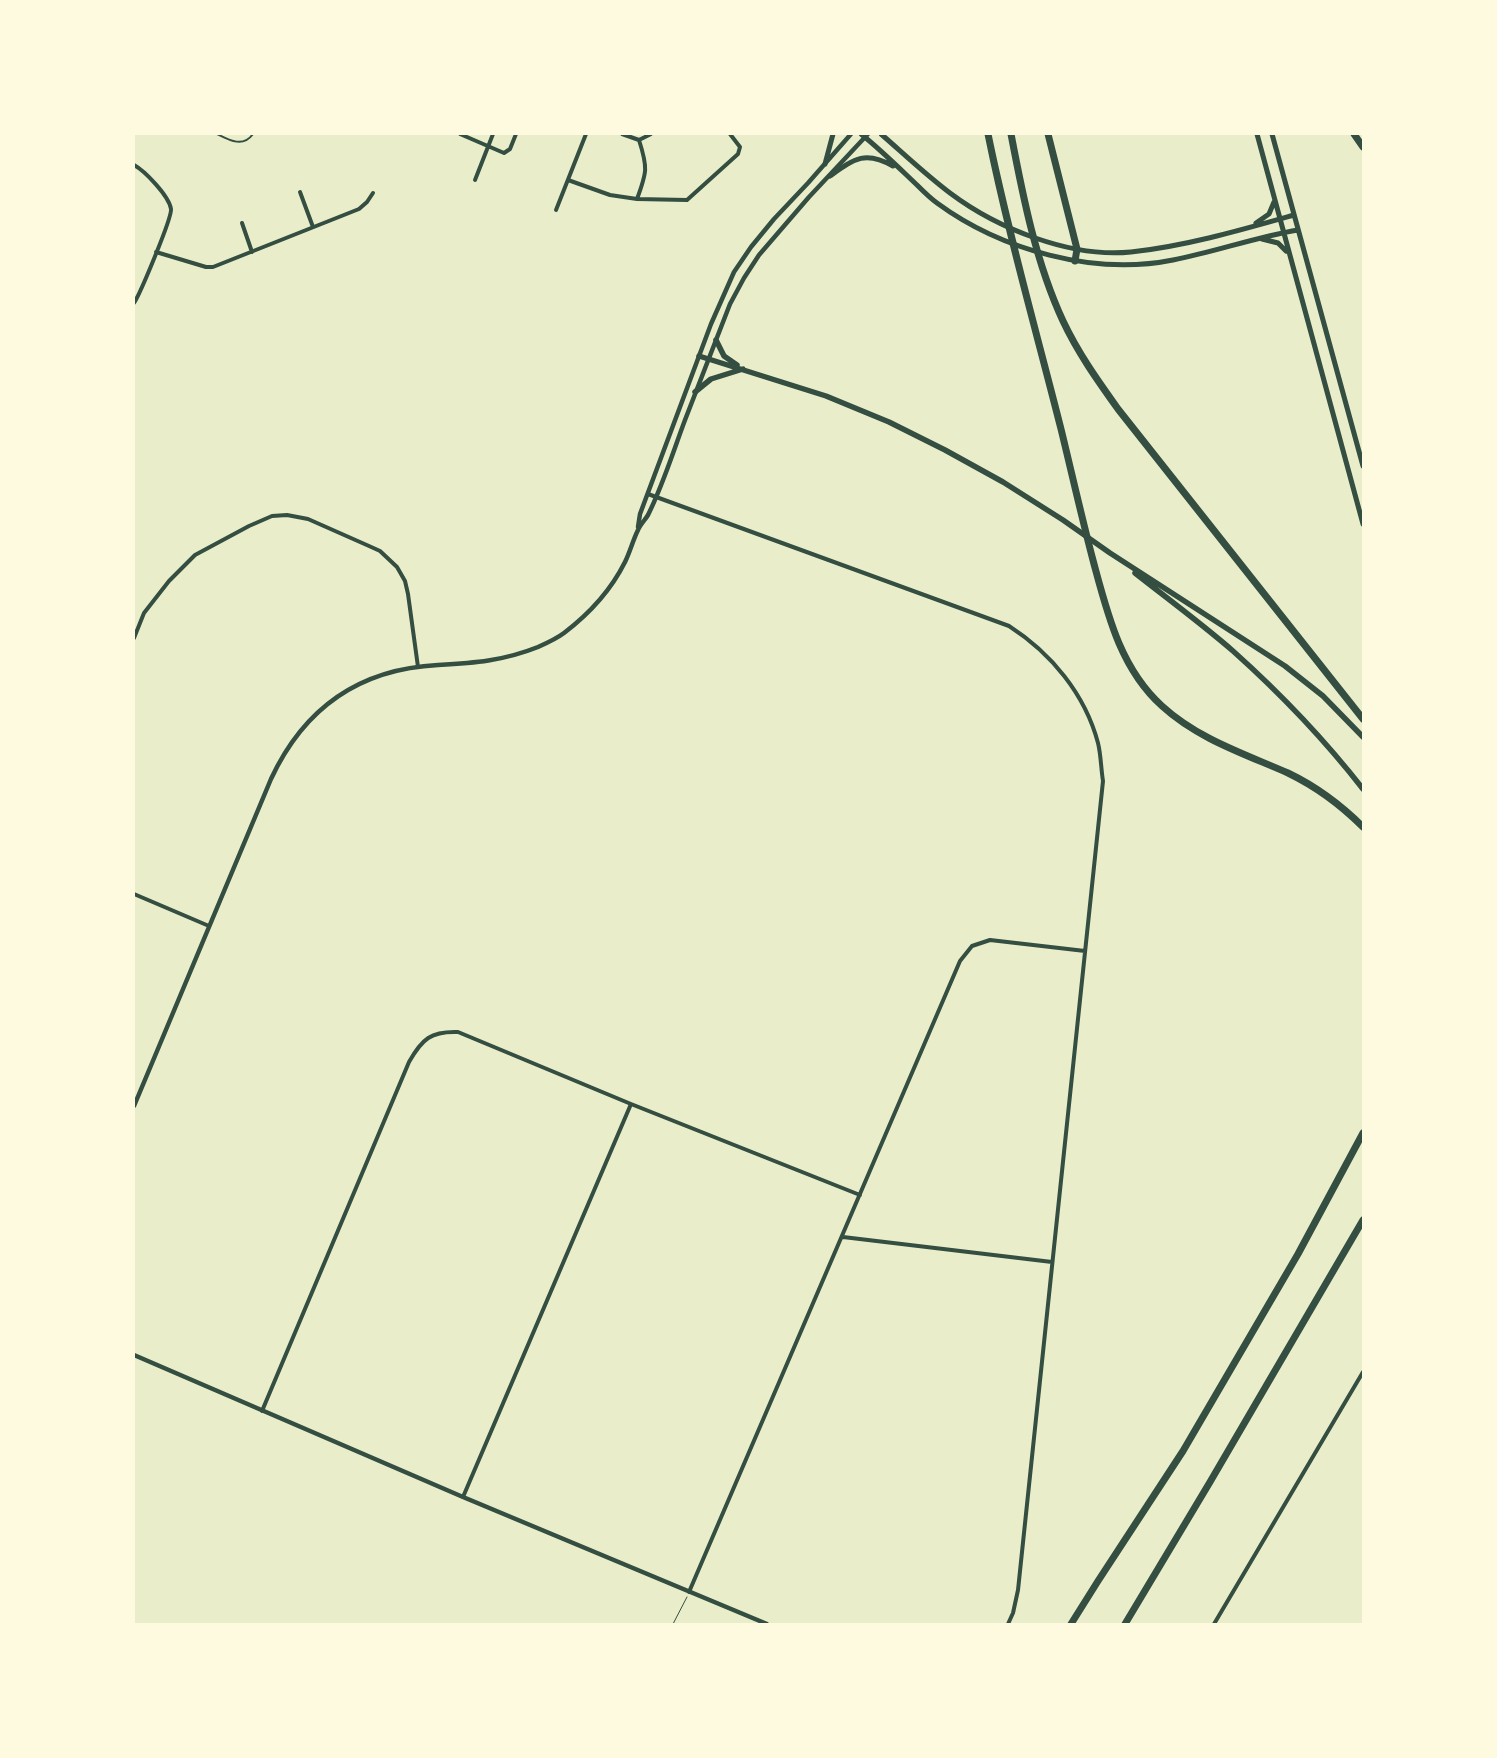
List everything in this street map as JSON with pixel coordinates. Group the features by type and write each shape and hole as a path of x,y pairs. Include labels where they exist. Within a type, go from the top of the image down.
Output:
{"highway":[{"path":"988,134 999,190 1101,592 1112,628 1124,656 1144,688 1161,706 1176,718 1203,735 1290,774 1338,805 1363,827"},
{"path":"1011,134 1022,191 1048,285 1083,359 1118,409 1363,719"},
{"path":"1048,134 1077,249 1075,261"},
{"path":"1354,134 1363,147"},
{"path":"1071,1624 1183,1451 1298,1254 1363,1133"},
{"path":"1125,1624 1363,1220"}],"main road":[{"path":"825,164 833,134"},
{"path":"882,134 951,194 982,213 1027,235 1077,249 1130,252 1191,242 1294,215"},
{"path":"1257,134 1363,524"},
{"path":"1272,134 1363,466"},
{"path":"865,135 936,203 972,225 1033,251 1075,261 1129,265 1172,260 1283,232 1298,230"},
{"path":"830,176 852,161 862,157 880,159 902,171"},
{"path":"1249,227 1269,214 1275,200"},
{"path":"1258,239 1278,242 1290,256"},
{"path":"716,340 724,356 743,369"},
{"path":"699,356 826,396 889,422 1003,482 1285,666 1323,696 1363,737"},
{"path":"696,392 711,379 743,369"},
{"path":"1110,553 1231,650 1267,682 1321,738 1363,789"}],"street":[{"path":"460,134 506,152 510,149 516,134"},
{"path":"475,180 493,134"},
{"path":"556,210 586,134"},
{"path":"622,134 639,140 651,134"},
{"path":"568,180 610,195 682,201 691,197 738,154 740,147 730,134"},
{"path":"134,1106 274,772 285,751 299,731 321,709 350,688 374,677 418,667 496,660 527,651 563,634 602,597 625,561 638,529 640,514 699,356 720,300 734,272 750,247 850,134"},
{"path":"638,529 647,517 656,497 730,304 744,278 759,255 865,135"},
{"path":"637,198 644,180 646,167 639,140"},
{"path":"134,165 144,172 156,185 171,207 170,216 134,303"},
{"path":"300,192 313,227"},
{"path":"156,252 210,268 359,209 373,193"},
{"path":"242,223 252,252"},
{"path":"648,494 1003,623 1034,643 1068,680 1087,714 1098,743 1103,781 1018,1590 1013,1613 1008,1624"},
{"path":"134,638 144,613 169,581 195,555 272,516 288,515 308,519 374,548 397,567 405,581 408,594 418,667"},
{"path":"134,894 209,926"},
{"path":"689,1592 960,961 972,946 990,940 1085,951"},
{"path":"262,1411 409,1062 424,1041 442,1031 458,1032 631,1104 860,1195"},
{"path":"463,1497 631,1104"},
{"path":"843,1237 1052,1262"},
{"path":"134,1356 463,1497 767,1624"},
{"path":"1214,1624 1363,1372"}],"lane":[{"path":"217,134 232,141 240,142 249,139 253,134"}],"path":[{"path":"673,1624 689,1592"}]}
